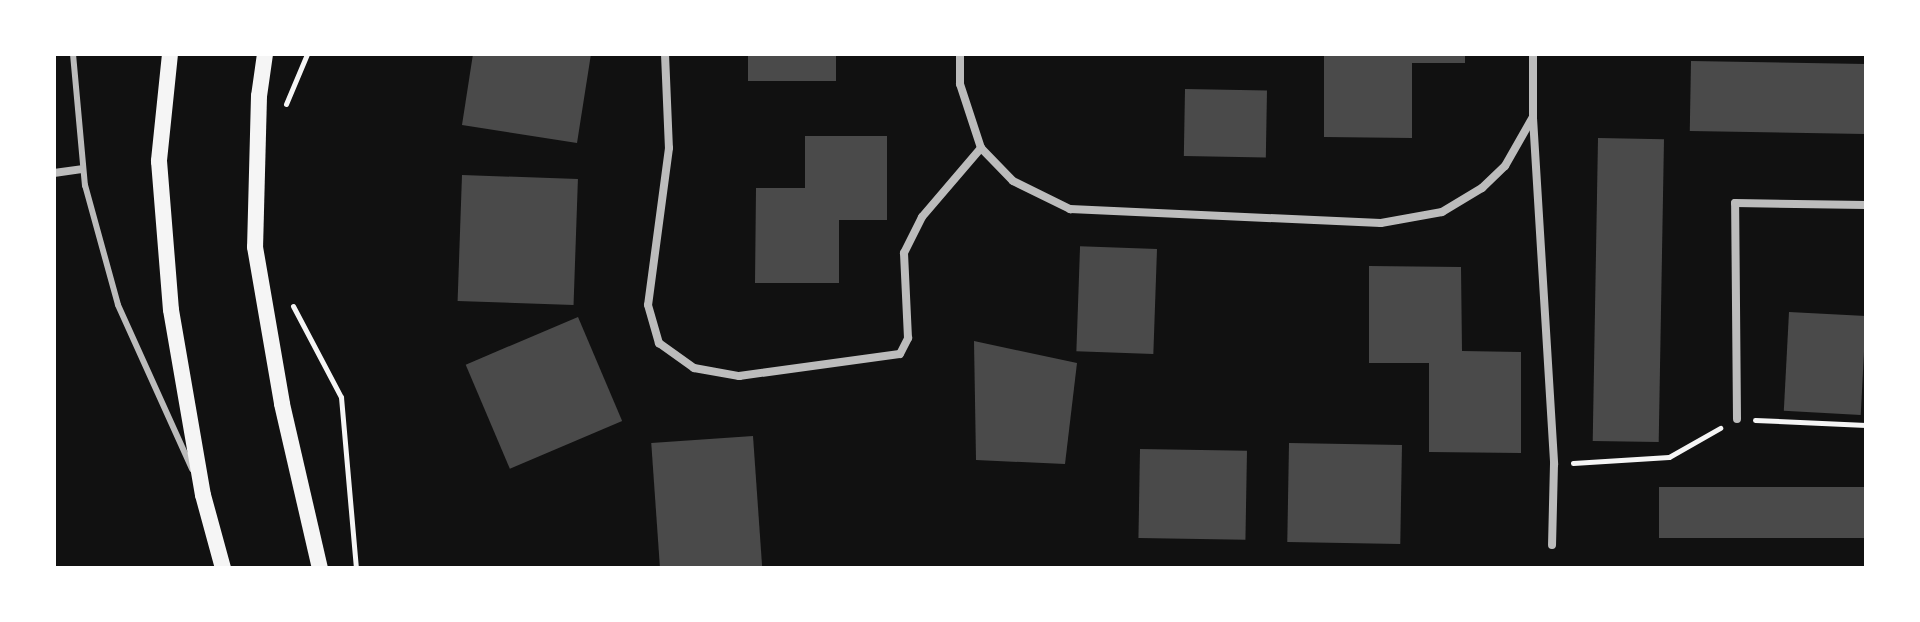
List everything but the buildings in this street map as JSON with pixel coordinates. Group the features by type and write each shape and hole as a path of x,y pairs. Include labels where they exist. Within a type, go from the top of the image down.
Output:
{"main road":[{"path":"170,54 162,191 171,310 203,495 223,568"},
{"path":"265,54 259,96 255,247 282,404 320,568"}],"street":[{"path":"665,54 669,148 648,305 659,343 694,368 739,376 900,354 908,338 904,253 922,217 981,148"},
{"path":"960,54 960,84 981,148 1013,181 1070,209 1381,223 1442,212 1482,188 1505,166 1533,117"},
{"path":"1533,54 1533,117 1554,464 1552,545"},
{"path":"54,173 82,169"},
{"path":"1737,419 1735,203 1866,205"}],"lane":[{"path":"73,54 82,169 118,305 203,495"}],"path":[{"path":"282,121 289,90 307,54"},
{"path":"292,298 341,397 356,568"},
{"path":"1554,464 1669,457 1737,419 1866,425"}]}
